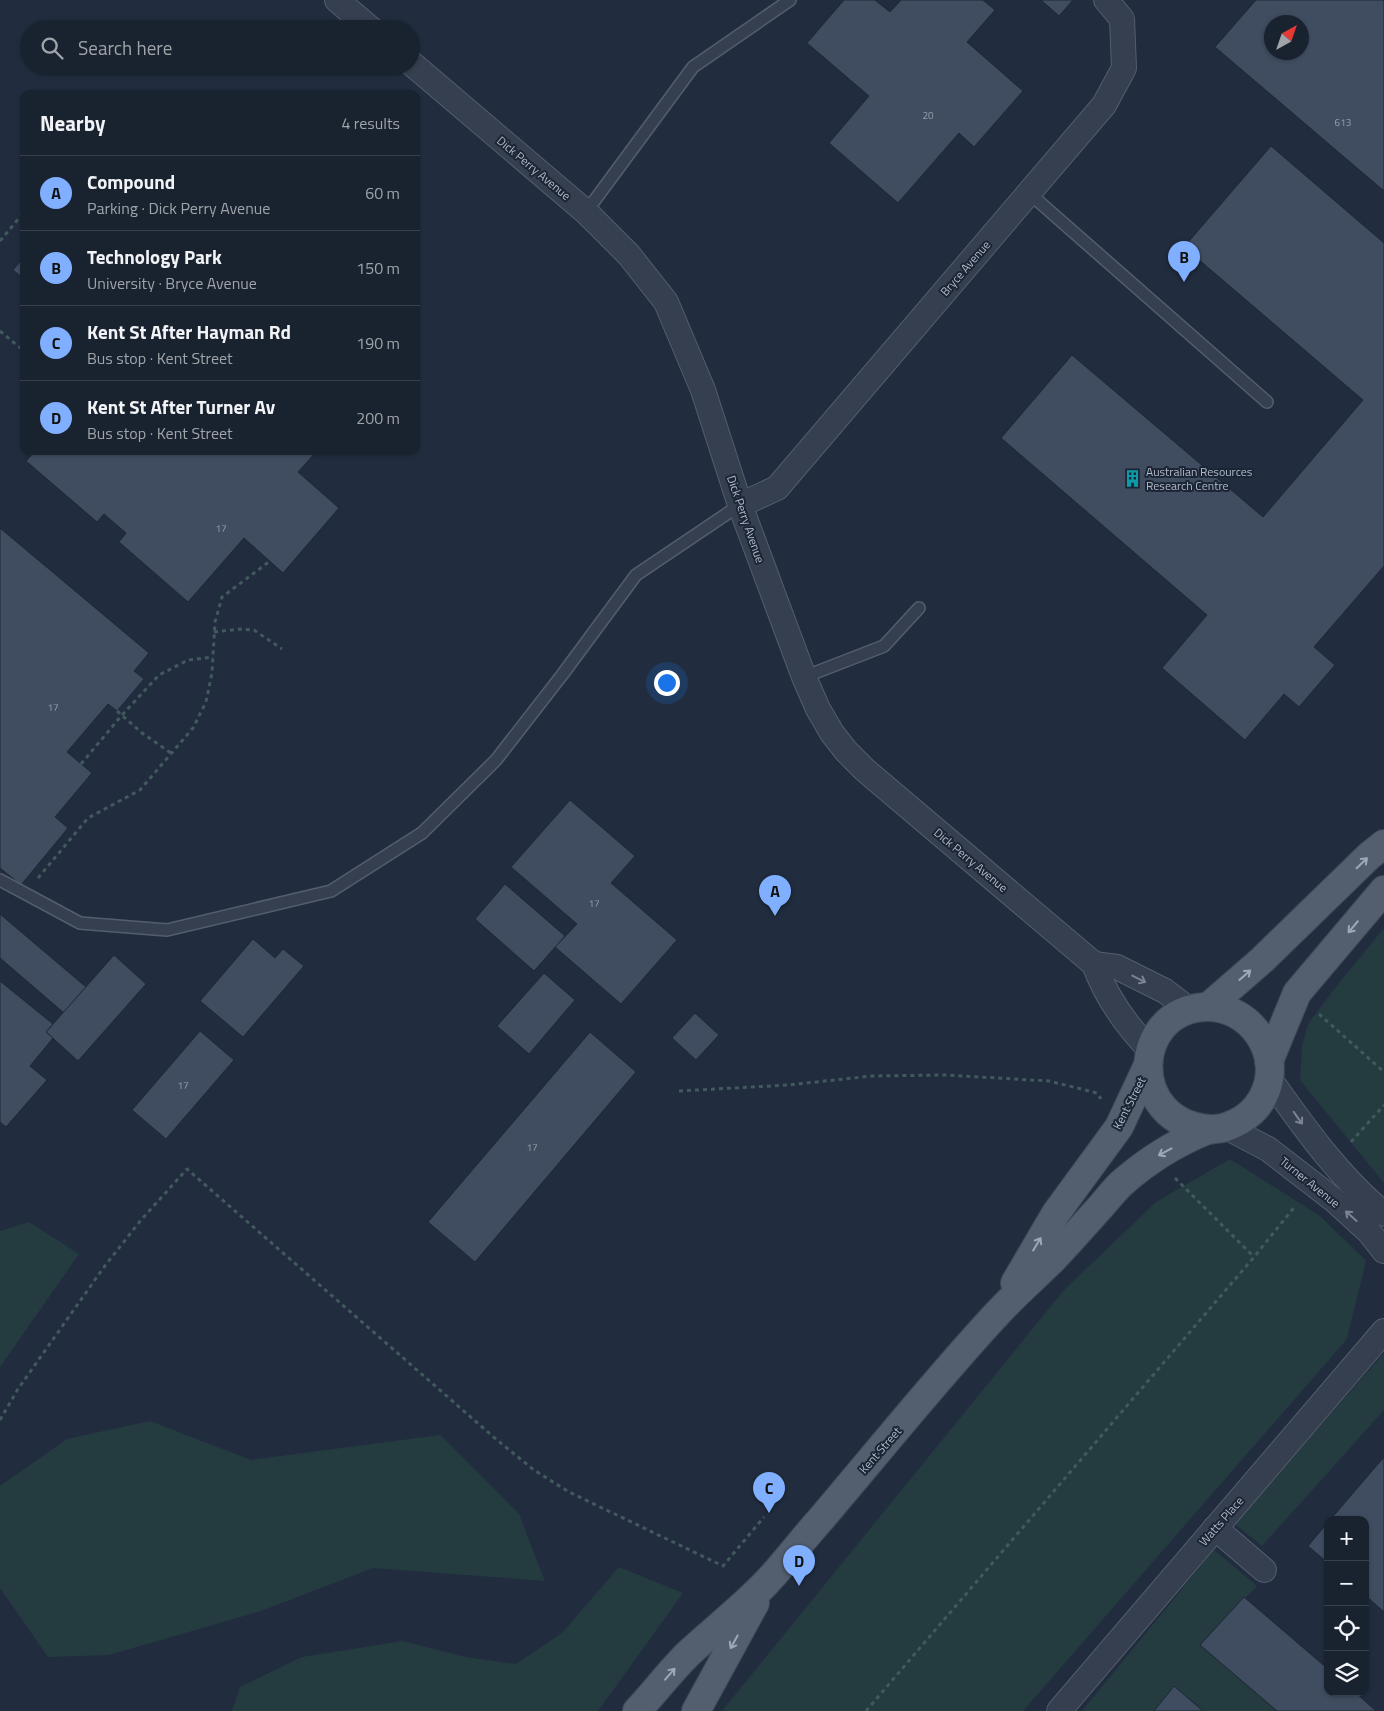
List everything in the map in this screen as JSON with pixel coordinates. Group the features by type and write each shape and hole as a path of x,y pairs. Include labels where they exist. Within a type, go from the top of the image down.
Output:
{"main road":[{"path":"1199,1009 1262,960 1369,856 1384,844"},
{"path":"1269,1070 1265,1044 1249,1022 1226,1010 1199,1009 1181,1014 1159,1033 1149,1058 1148,1075 1154,1094 1164,1110 1180,1122 1198,1128 1217,1128 1242,1120 1255,1109 1264,1095 1269,1070 1297,993 1384,890"},
{"name":"Kent Street","path":"995,1316 1056,1213 1119,1126 1149,1058"},
{"name":"Kent Street","path":"638,1711 686,1655 765,1584 995,1316 1056,1256 1121,1183 1155,1158 1217,1128"},
{"name":"Kent Street","path":"696,1711 765,1584"}],"street":[{"path":"337,0 360,20"},
{"name":"Bryce Avenue","path":"740,506 777,488 1104,105 1124,68 1122,20 1106,0"},
{"name":"Dick Perry Avenue","path":"420,71 586,212 629,255 666,302 703,390 740,506 804,676 818,709 832,733 865,770 1094,964 1102,986 1149,1058"},
{"path":"1094,964 1117,967 1199,1009"},
{"name":"Turner Avenue","path":"1269,1070 1310,1136 1332,1163 1384,1214"},
{"name":"Turner Avenue","path":"1217,1128 1268,1149 1362,1225 1384,1251"},
{"name":"Watts Place","path":"1059,1711 1384,1331"},
{"path":"1216,1528 1264,1570"}],"lane":[{"path":"586,212 693,67 790,0"},
{"path":"1029,193 1267,402"},
{"path":"0,880 80,923 167,930 331,891 422,833 496,760 636,575 740,506"},
{"path":"804,676 884,646 919,608"}],"path":[{"path":"0,241 20,217"},
{"path":"0,331 20,348"},
{"path":"20,891 34,882 88,818 140,790 193,728 206,702 213,657 215,622 222,597 270,561"},
{"path":"214,632 240,629 254,630 282,649"},
{"path":"81,764 159,675 188,660 213,657"},
{"path":"117,711 142,733 171,753"},
{"path":"1297,993 1384,1072"},
{"path":"678,1091 788,1085 872,1076 944,1075 1049,1081 1096,1093"},
{"path":"1332,1163 1384,1105"},
{"path":"0,1420 18,1389 104,1268 141,1220 187,1169 497,1440 534,1470 568,1492 723,1566 764,1517"},
{"path":"866,1711 1254,1257 1313,1184"}],"green space":[{"path":"1384,928 1384,1183 1300,1080 1302,1046 1308,1024"},
{"path":"1230,1159 1320,1216 1366,1261 1347,1339 1023,1711 722,1711 1064,1290 1156,1202"},
{"path":"29,1222 79,1254 0,1367 0,1231"},
{"path":"1384,1353 1384,1410 1262,1546 1235,1524"},
{"path":"150,1421 251,1460 440,1435 519,1514 545,1581 373,1568 261,1611 109,1655 48,1657 0,1588 0,1486 67,1439"},
{"path":"1214,1550 1257,1586 1200,1645 1277,1711 1203,1711 1174,1686 1154,1711 1082,1711"},
{"path":"619,1567 683,1593 598,1711 232,1711 240,1687 302,1657 403,1641 465,1657 516,1664 562,1633"}],"building":[{"path":"844,0 875,0 890,12 901,0 983,0 995,10 967,42 1023,91 974,147 959,133 898,203 829,143 869,96 807,43"},
{"path":"1041,0 1073,0 1059,16"},
{"path":"1256,0 1384,0 1384,191 1215,47"},
{"name":"Australian Resources Research Centre","path":"1271,146 1384,243 1384,566 1314,647 1335,665 1299,707 1284,694 1245,740 1162,668 1207,615 1001,438 1072,355 1263,517 1363,400 1184,247"},
{"path":"20,262 20,276 13,270"},
{"path":"31,455 313,455 298,472 339,508 283,573 244,538 188,602 119,542 126,533 104,514 97,522 26,461"},
{"path":"0,528 149,653 134,671 144,679 117,711 108,704 67,752 92,773 55,817 68,828 21,885 0,868"},
{"path":"570,800 635,856 611,883 677,940 621,1004 555,947 577,924 511,867"},
{"path":"505,884 565,936 534,971 475,919"},
{"path":"0,914 86,987 64,1013 0,958"},
{"path":"253,939 275,958 283,949 304,966 243,1037 200,1001"},
{"path":"114,955 146,984 78,1061 46,1032"},
{"path":"544,973 575,1000 529,1054 497,1026"},
{"path":"0,981 53,1024 46,1032 53,1038 30,1066 47,1080 6,1127 0,1122"},
{"path":"695,1013 719,1035 696,1060 672,1038"},
{"path":"200,1031 234,1060 166,1139 132,1110"},
{"path":"590,1032 636,1072 475,1262 428,1222"},
{"path":"1384,1457 1384,1612 1369,1599 1369,1516 1333,1516"},
{"path":"1324,1527 1324,1560 1308,1546"},
{"path":"1244,1597 1324,1666 1324,1696 1359,1696 1376,1711 1277,1711 1200,1645"},
{"path":"1174,1686 1203,1711 1154,1711"}],"place":[{"name":"Technology Park","path":"1184,282"},
{"name":"Australian Resources Research Centre","path":"1132,478"},
{"name":"Compound","path":"775,916"},
{"name":"Kent St After Hayman Rd","path":"769,1513"},
{"name":"Kent St After Turner Av","path":"799,1586"}]}
